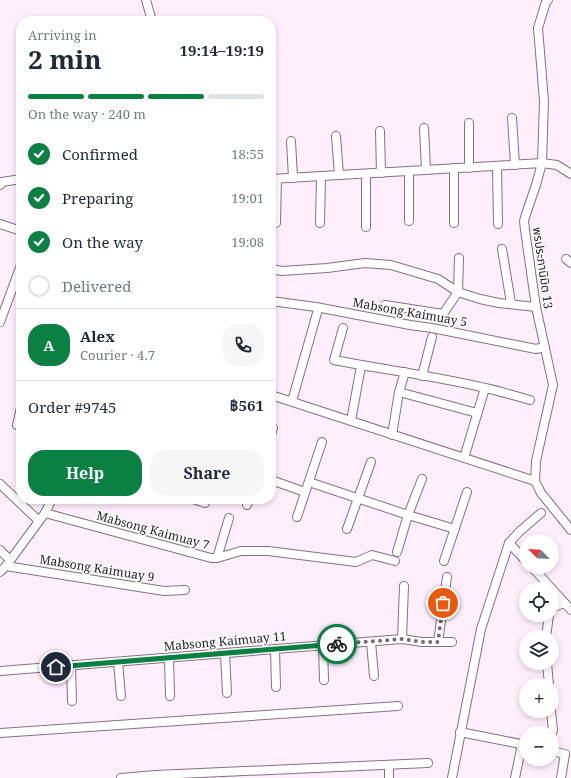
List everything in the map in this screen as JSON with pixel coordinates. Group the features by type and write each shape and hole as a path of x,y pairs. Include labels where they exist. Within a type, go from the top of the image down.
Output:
{"street":[{"path":"146,0 151,16"},
{"name":"พรประภานิมิต 13","path":"548,0 546,2 538,28 544,101 542,163 524,221 536,307 553,385 536,461 536,481 540,493 571,530"},
{"path":"512,118 515,165"},
{"path":"468,168 469,123"},
{"path":"424,128 426,170"},
{"path":"380,131 381,173"},
{"path":"336,136 339,175"},
{"path":"291,141 293,178"},
{"path":"276,179 542,163 557,165 571,174"},
{"path":"497,166 498,224"},
{"path":"454,168 454,223"},
{"path":"409,171 409,221"},
{"path":"366,174 366,226"},
{"path":"320,223 321,176"},
{"path":"0,185 2,182 16,180"},
{"path":"0,224 16,229"},
{"path":"502,249 511,303"},
{"path":"385,305 443,314 458,292 459,258"},
{"path":"276,270 282,271 319,269 365,263 391,265 438,279 458,292 480,299 499,303 511,303 536,307"},
{"path":"0,322 16,279"},
{"name":"Mabsong Kaimuay 5","path":"276,302 316,307 432,328 536,349 545,347"},
{"path":"292,402 317,313"},
{"path":"343,328 334,360 361,366 405,372 484,388 530,400"},
{"path":"422,376 432,337"},
{"path":"351,421 361,366"},
{"path":"392,435 399,392 405,372"},
{"path":"464,458 484,388"},
{"path":"399,392 477,413"},
{"path":"276,397 536,481"},
{"path":"298,517 322,442"},
{"path":"347,529 371,462"},
{"path":"397,552 408,515 422,479"},
{"path":"276,482 306,492"},
{"path":"309,482 455,529"},
{"path":"0,484 16,499"},
{"path":"444,561 467,492"},
{"path":"21,504 39,521"},
{"path":"5,566 45,513 50,504"},
{"name":"Mabsong Kaimuay 7","path":"45,513 212,558 241,551 268,551 356,562 372,555 395,561"},
{"path":"452,778 481,629 509,543 541,513"},
{"path":"217,558 230,518"},
{"path":"509,543 519,554"},
{"path":"0,550 5,566"},
{"name":"Mabsong Kaimuay 9","path":"5,566 164,591 185,590"},
{"path":"538,574 546,582"},
{"path":"438,642 447,577"},
{"path":"402,639 404,586"},
{"path":"559,597 571,610"},
{"path":"559,605 564,603"},
{"name":"Mabsong Kaimuay 11","path":"0,671 402,639 422,642 452,642"},
{"path":"371,642 374,676"},
{"path":"323,646 324,680"},
{"path":"275,650 276,687"},
{"path":"225,654 227,693"},
{"path":"169,658 170,696"},
{"path":"118,662 121,696"},
{"path":"71,666 72,701"},
{"path":"0,733 398,706"},
{"path":"460,732 519,743"},
{"path":"559,753 565,754 561,778"},
{"path":"121,778 197,776 293,769 428,763"},
{"path":"515,778 519,763"},
{"path":"389,765 389,778"},
{"path":"293,769 293,778"}],"way so far":[{"path":"337,644 402,639 422,642 438,642 443,603"}],"route":[{"path":"56,667 337,644"}]}
